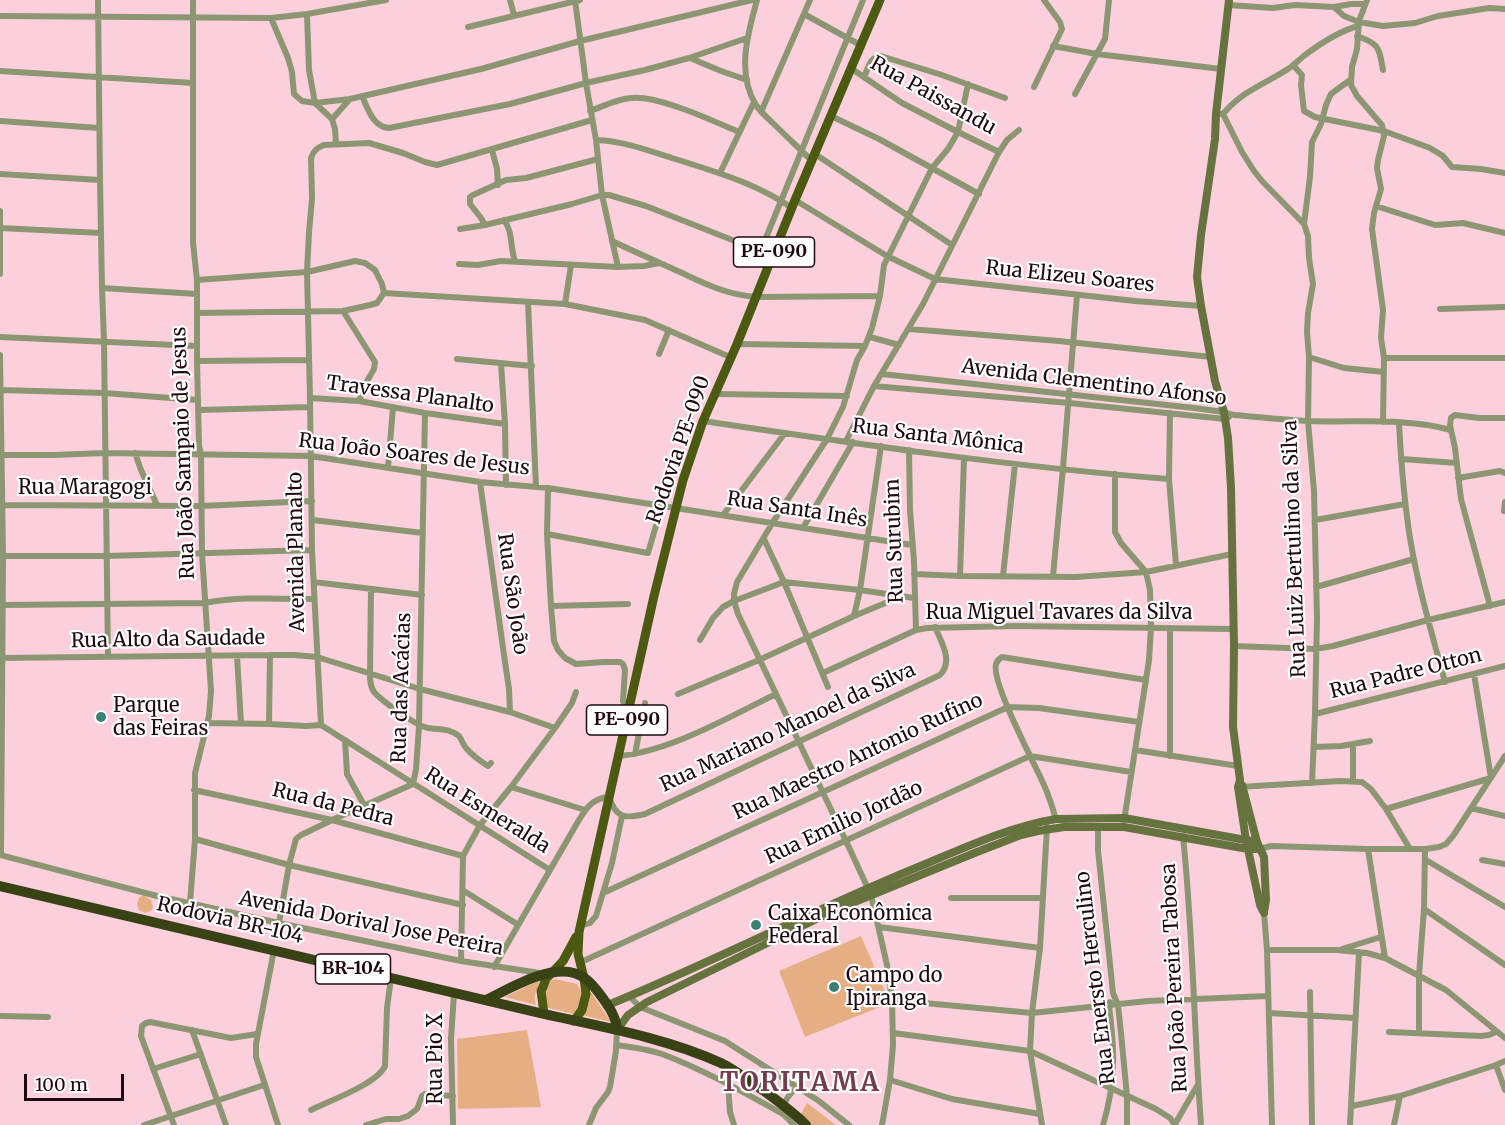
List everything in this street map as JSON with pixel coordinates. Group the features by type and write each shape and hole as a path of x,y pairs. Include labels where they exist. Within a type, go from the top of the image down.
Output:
{"highway":[{"name":"Rodovia BR-104","path":"0,886 670,1044 722,1064 744,1077 783,1110 806,1125"},
{"path":"486,1000 549,973 568,972 584,978 594,987 608,1005 615,1019 617,1030"}],"main road":[{"name":"Rodovia PE-090","path":"574,1021 582,1010 586,994 578,954 579,929 683,480 703,421 880,0"},
{"name":"Rodovia PE-090","path":"544,1014 541,992 544,983 549,973 568,953 579,929"}],"street":[{"path":"99,0 100,233 104,341 108,657"},
{"name":"Rua João Sampaio de Jesus","path":"190,903 195,839 196,766 210,708 211,691 202,554 197,280 193,243 192,0"},
{"path":"0,16 270,18 386,0"},
{"path":"510,0 514,15"},
{"path":"468,27 577,0 580,40 602,195 618,267"},
{"path":"270,18 288,58 294,94 303,101 315,103 350,99 481,69 580,40 752,0"},
{"path":"757,0 747,38 746,61 747,80 754,102 761,112 802,151 952,245"},
{"path":"761,112 810,0"},
{"path":"761,250 863,0"},
{"path":"1034,87 1062,27 1044,0"},
{"path":"1075,94 1105,39 1109,0"},
{"path":"1316,0 1323,7"},
{"path":"1264,913 1260,905 1247,844 1233,727 1234,646 1228,415 1211,357 1197,277 1220,114 1221,69 1228,2 1273,9 1295,5 1334,7 1366,2 1359,24 1357,49 1350,80 1357,96 1379,121 1383,131 1377,168 1380,189 1373,218 1372,236 1383,310 1381,338 1384,358 1383,422"},
{"path":"1334,7 1344,16 1359,24 1394,26 1489,8 1505,9"},
{"path":"307,14 309,70 315,103 332,118 336,144 369,143 437,165 592,120"},
{"path":"804,14 862,46"},
{"path":"1220,114 1242,94 1277,76 1306,54 1359,24"},
{"path":"1358,36 1376,44 1383,70"},
{"path":"362,96 371,115 380,126 389,129 510,104 586,83 645,70 747,38"},
{"path":"1053,46 1097,54 1221,69"},
{"path":"864,77 872,59 881,56 1005,98"},
{"path":"689,58 747,80"},
{"path":"1293,65 1302,75 1304,111 1310,115 1383,131 1430,148 1443,156 1452,167 1505,173"},
{"name":"Rua Paissandu","path":"852,69 902,102 999,152"},
{"path":"0,71 193,83"},
{"name":"Rua Luiz Bertulino da Silva","path":"1312,783 1317,618 1315,520 1308,421 1307,338 1313,284 1308,236 1304,224 1312,142 1331,94 1350,80"},
{"path":"882,1125 890,1080 893,1033 892,999 870,891 759,660 738,614 734,594 742,573 828,439 847,396 857,360 870,337 887,256 932,168 958,132 968,84"},
{"path":"590,111 621,99 641,98 666,103 739,132"},
{"path":"332,118 350,99"},
{"path":"720,173 754,102"},
{"path":"1220,114 1254,171 1304,224"},
{"path":"831,116 979,194"},
{"path":"0,121 99,128"},
{"path":"846,441 874,386 909,329 999,152 1007,140 1019,130"},
{"name":"Rua Elizeu Soares","path":"596,140 621,142 748,184 793,204 887,256 935,279 1201,306"},
{"name":"Avenida Planalto","path":"321,725 312,550 307,249 312,199 311,158 317,148 336,144"},
{"path":"492,150 498,185"},
{"path":"485,225 470,204 470,197 473,195 507,180 598,159"},
{"path":"0,174 100,180"},
{"path":"460,229 485,225 602,195 618,197 646,206 773,256"},
{"path":"1376,206 1435,225 1463,223 1505,233"},
{"path":"0,211 0,274"},
{"path":"504,220 509,228 515,261"},
{"path":"0,228 100,233"},
{"path":"612,241 728,293 756,297 880,296"},
{"path":"197,280 307,272 355,261 375,270 384,293 377,303 343,311 197,313"},
{"path":"459,264 478,265 494,261 515,261 618,267 659,263"},
{"path":"565,304 571,265"},
{"path":"102,288 197,294"},
{"path":"384,293 565,304 634,317 730,357"},
{"path":"1053,576 1077,295"},
{"path":"528,302 536,488"},
{"path":"1440,309 1505,307"},
{"path":"343,311 375,362 359,401"},
{"path":"909,329 1211,357"},
{"path":"659,354 669,330"},
{"path":"0,337 197,346"},
{"path":"870,337 899,345"},
{"path":"737,344 866,346"},
{"path":"0,355 3,556 0,855"},
{"path":"1309,357 1344,368 1384,372"},
{"path":"458,358 532,366"},
{"path":"1384,358 1505,358"},
{"path":"197,361 309,360"},
{"path":"501,363 506,485"},
{"name":"Avenida Clementino Afonso","path":"882,375 1070,394 1228,415"},
{"name":"Avenida Clementino Afonso","path":"874,386 1170,413 1228,415"},
{"path":"1001,387 1001,398"},
{"path":"2,390 104,393 198,400"},
{"path":"715,394 847,396"},
{"name":"Travessa Planalto","path":"310,398 359,401 505,424"},
{"path":"388,468 393,407"},
{"path":"199,410 309,408"},
{"name":"Rua das Acácias","path":"279,923 296,839 332,820 413,784 419,726 425,413"},
{"path":"1170,413 1169,479 1176,565"},
{"path":"1228,415 1308,421 1430,424 1450,430"},
{"path":"1490,606 1461,499 1455,447 1450,430 1451,418 1455,415 1505,418"},
{"name":"Rua Santa Mônica","path":"703,421 964,458 1169,479"},
{"path":"1399,423 1405,504 1414,559 1445,682"},
{"path":"723,515 785,433"},
{"path":"803,528 853,442"},
{"path":"854,616 860,590 881,446"},
{"name":"Rua Surubim","path":"909,450 916,630"},
{"path":"135,453 157,506"},
{"name":"Rua João Soares de Jesus","path":"2,455 135,453 311,456 480,482 548,488 676,508"},
{"path":"960,576 964,458"},
{"path":"1401,459 1457,463"},
{"path":"1002,576 1015,464"},
{"path":"1458,478 1500,471 1505,473"},
{"path":"1115,474 1116,537 1146,572 1150,590 1151,628 1146,680 1124,823"},
{"name":"Rua São João","path":"480,482 504,648 510,712"},
{"path":"548,488 547,534 554,640 558,650 565,658 576,664 604,662 623,664 625,670 623,701 628,715"},
{"name":"Rua Maragogi","path":"1,505 201,506 312,501"},
{"path":"1504,511 1505,502"},
{"path":"1315,520 1405,504"},
{"path":"547,534 648,553 662,506"},
{"name":"Rua Santa Inês","path":"676,508 912,544"},
{"path":"313,520 423,533"},
{"path":"764,540 828,687"},
{"path":"3,556 106,556 312,550"},
{"path":"914,574 1076,577 1146,572 1232,554"},
{"path":"1316,587 1414,559"},
{"path":"314,582 422,595"},
{"path":"700,640 718,611 734,601 784,582 914,598"},
{"path":"371,589 370,683 373,691 419,726 448,731 459,736 466,748 479,760 488,766 491,763"},
{"path":"678,694 902,596"},
{"path":"2,605 108,605 205,603 242,599 314,599"},
{"path":"1234,646 1315,649 1505,602"},
{"path":"551,606 628,604"},
{"name":"Rua Miguel Tavares da Silva","path":"823,673 916,630 935,627 1233,628"},
{"name":"Rua Mariano Manoel da Silva","path":"622,816 645,813 940,675 946,668 946,654 935,627"},
{"path":"1170,629 1170,756"},
{"name":"Rua Alto da Saudade","path":"1,658 209,655 317,657 420,689 510,712 555,728"},
{"path":"269,724 270,655"},
{"path":"237,656 241,723"},
{"path":"1042,1125 1030,1051 1043,898 1052,824 1044,786 1008,707 996,664 1002,657 1146,680"},
{"name":"Rua Padre Otton","path":"1315,714 1505,666"},
{"path":"1474,674 1491,778"},
{"path":"461,961 463,856 480,825 573,703 576,692"},
{"path":"619,756 635,754 677,741 776,694"},
{"path":"635,754 645,703"},
{"name":"Rua Maestro Antonio Rufino","path":"603,893 1008,707 1039,708 1139,722"},
{"path":"207,723 321,725"},
{"name":"Rua Esmeralda","path":"321,725 550,870"},
{"path":"345,740 347,774 364,806"},
{"path":"1314,747 1370,741"},
{"path":"1353,744 1353,781"},
{"path":"1135,750 1238,766"},
{"path":"1030,756 1131,772"},
{"name":"Rua Emilio Jordão","path":"579,963 1030,756"},
{"path":"608,1005 870,891 1052,824 1124,823 1271,846 1368,849 1438,847 1446,844 1453,836 1505,756"},
{"path":"1386,809 1491,778"},
{"path":"1240,784 1362,782 1386,809 1410,849"},
{"path":"1240,784 1265,862 1264,913 1272,1125"},
{"path":"511,787 585,810"},
{"name":"Rua da Pedra","path":"194,790 332,820 463,856"},
{"path":"494,967 585,810 597,799 609,797 616,812 622,816 612,863 596,916 590,923 579,929"},
{"path":"1471,808 1505,816"},
{"path":"1052,824 1098,828 1124,823"},
{"name":"Rua Enersto Herculino","path":"1098,828 1098,850 1113,993 1118,1005 1127,1125"},
{"name":"Rua João Pereira Tabosa","path":"1183,833 1189,898 1201,1125"},
{"path":"195,839 289,865 463,905"},
{"path":"1368,849 1385,958"},
{"path":"1419,1033 1419,975 1424,909 1425,849"},
{"name":"Avenida Dorival Jose Pereira","path":"0,855 135,890 279,923 461,961 549,973"},
{"path":"1426,860 1505,907"},
{"path":"1482,860 1505,864"},
{"path":"464,891 517,924"},
{"path":"951,898 1043,898"},
{"path":"589,1125 596,1108 610,1087 617,1030 623,1019 640,1007 833,908"},
{"path":"1424,909 1505,965"},
{"path":"879,927 1040,948"},
{"path":"1337,950 1382,938"},
{"path":"274,950 255,1044 256,1057 278,1125"},
{"path":"1267,950 1337,950 1367,953 1385,958 1446,990 1505,1038"},
{"path":"1350,1125 1359,952"},
{"path":"311,1110 369,1083 383,1071 391,978"},
{"path":"1310,992 1312,1125"},
{"name":"Rua Pio X","path":"453,1125 451,1039 454,993"},
{"path":"1103,1125 1114,1062 1109,1005 1113,993"},
{"path":"630,996 640,1007 725,1041 819,1101 849,1125"},
{"path":"892,999 1032,1013 1148,1001 1268,996"},
{"path":"1269,1013 1355,1018"},
{"path":"0,1016 48,1017"},
{"path":"174,1125 141,1036 142,1026 150,1022 231,1038 257,1034"},
{"path":"192,1030 226,1125"},
{"path":"1389,1032 1481,1036 1496,1032"},
{"path":"893,1033 1030,1051 1166,1114 1175,1125 1198,1085"},
{"path":"616,1045 641,1048 661,1054 783,1110 795,1125"},
{"path":"153,1069 201,1054"},
{"path":"1352,1106 1400,1096 1496,1065 1505,1060"},
{"path":"1496,1065 1505,1090"},
{"path":"890,1080 952,1099 1041,1114"},
{"path":"728,1084 730,1112 734,1125"},
{"path":"144,1125 264,1085"},
{"path":"783,1110 787,1098 797,1088"},
{"path":"366,1125 399,1119 413,1113 425,1094 453,1096"},
{"path":"1395,1125 1400,1096"}],"shaded area":[{"path":"143,895 151,900 153,907 151,911 145,913 139,910 137,904"},
{"name":"Campo do Ipiranga","path":"861,936 890,1003 805,1037 779,971"},
{"path":"544,978 535,993 536,1005 505,997"},
{"path":"555,979 577,984 582,993 579,1011 574,1014 544,1007 548,984"},
{"path":"588,988 611,1022 582,1015"},
{"path":"527,1030 541,1107 458,1109 457,1039"},
{"path":"807,1103 836,1125 811,1125 801,1114"}],"place":[{"name":"Parque das Feiras","path":"101,717"},
{"name":"Caixa Econômica Federal","path":"756,925"},
{"name":"Campo do Ipiranga","path":"834,987"}],"district":[{"name":"TORITAMA","path":"800,1084"}]}
